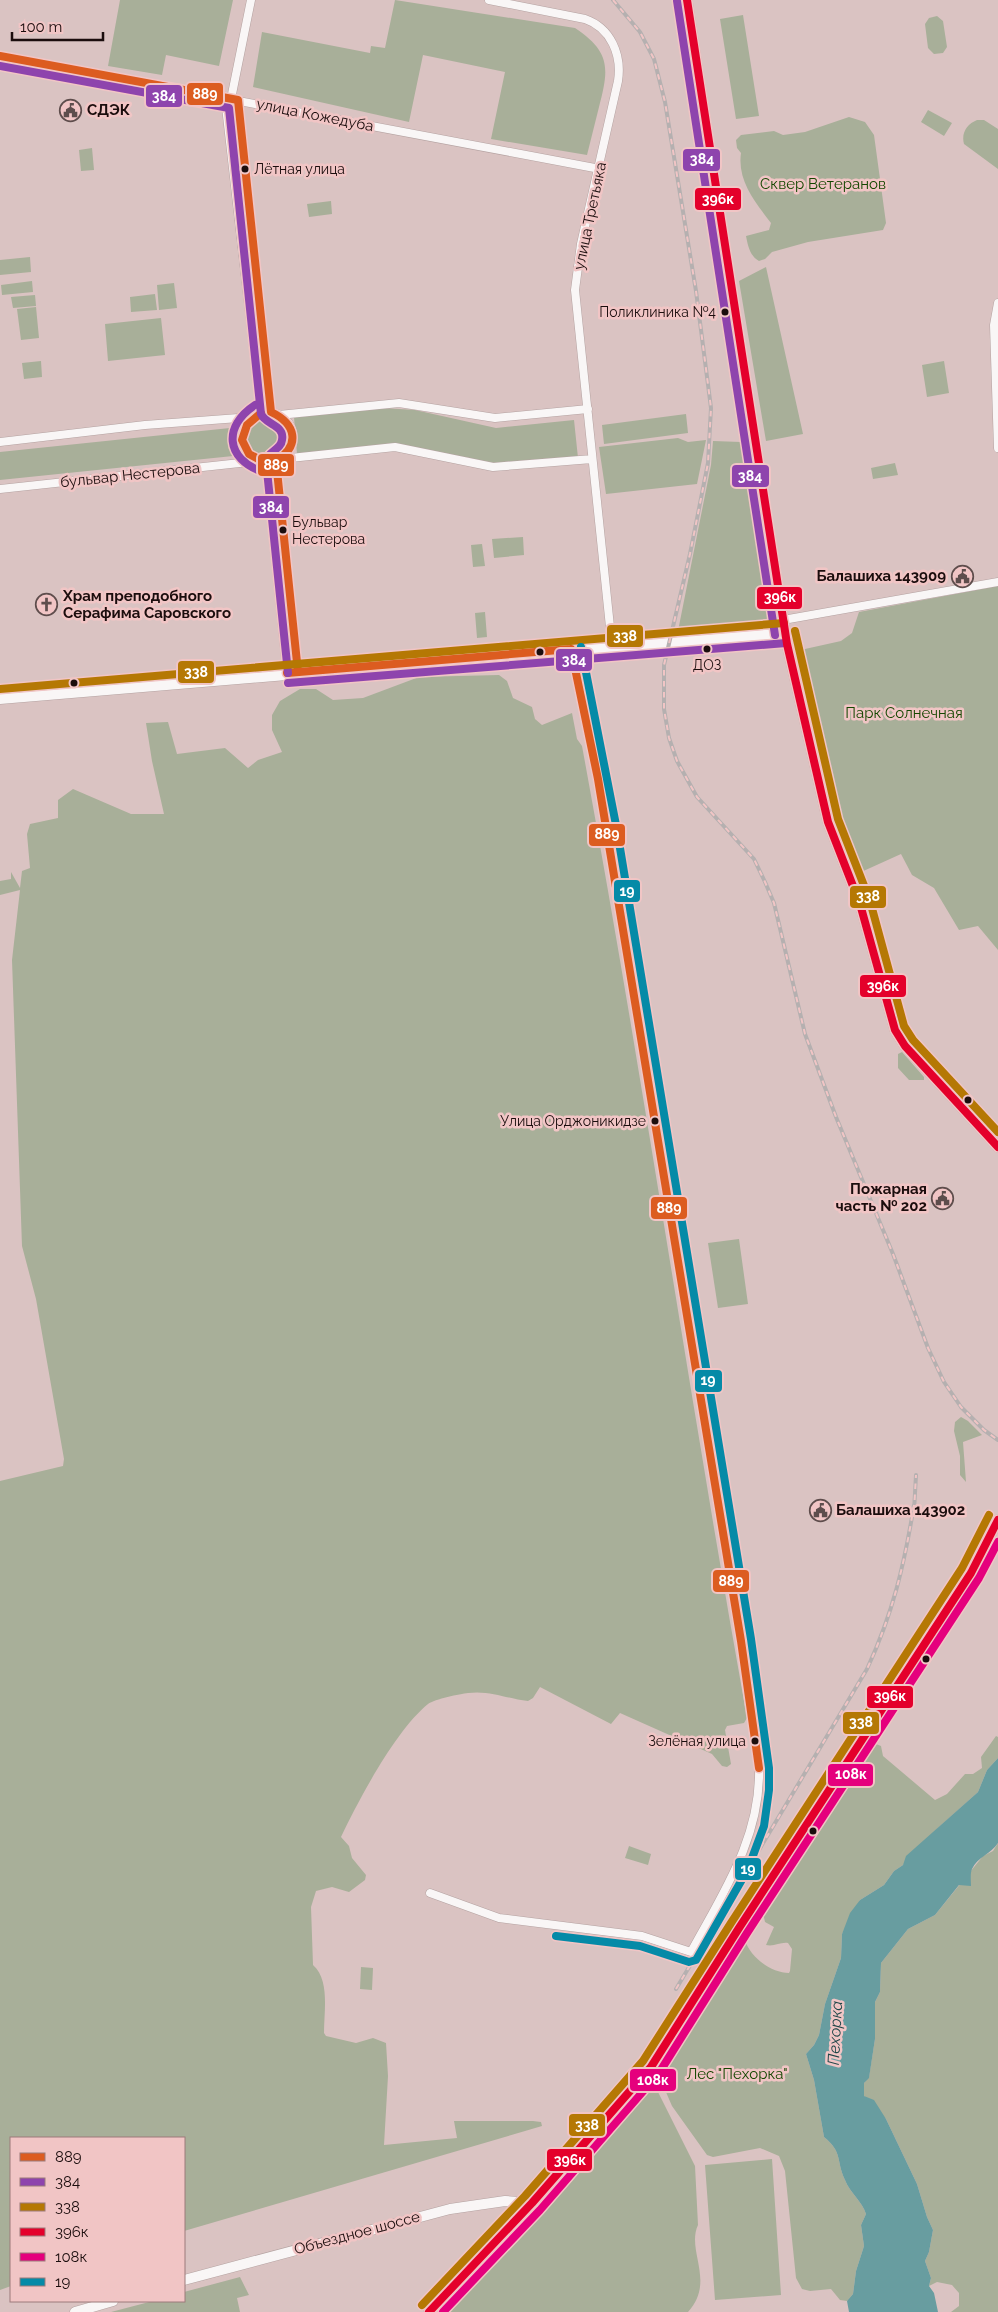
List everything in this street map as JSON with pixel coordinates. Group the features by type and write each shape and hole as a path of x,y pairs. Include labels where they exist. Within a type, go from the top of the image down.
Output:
{"main road":[{"path":"687,0 785,633 828,822 860,904 895,1030 905,1046 998,1147"},
{"path":"0,696 785,633"},
{"path":"430,2312 532,2203 651,2067 739,1928 982,1556 998,1520"},
{"name":"Объездное шоссе","path":"185,2280 450,2209 505,2201 532,2203"},
{"path":"75,2312 110,2302"}],"street":[{"path":"251,0 232,99 261,413"},
{"name":"улица Третьяка","path":"489,0 585,19 596,23 613,43 616,50 620,72 600,169 581,244 576,290 612,646"},
{"name":"улица Кожедуба","path":"0,56 600,169"},
{"path":"232,99 275,414 290,425 293,440 291,447 279,460 298,672"},
{"path":"998,303 994,325 998,448"},
{"path":"0,442 145,425 252,417 261,413 275,414 399,403 495,418 588,409"},
{"path":"252,417 247,423 242,437 247,452 262,462 395,447 493,467 592,459"},
{"path":"262,462 287,673"},
{"name":"бульвар Нестерова","path":"0,489 262,462"},
{"path":"783,620 998,582"},
{"path":"430,1893 499,1918 642,1936 691,1952 739,1864 754,1824 759,1788 759,1768 741,1641 607,832 571,649"}],"green space":[{"path":"120,0 233,0 219,66 166,55 162,75 108,66"},
{"path":"395,0 575,28 587,37 601,54 604,62 605,82 587,155 491,139 505,72 423,55 409,122 253,87 262,32 370,53 371,46 385,48"},
{"path":"743,15 759,116 736,119 720,19"},
{"path":"937,16 943,21 947,47 943,53 934,54 928,48 925,24 929,18"},
{"path":"928,110 952,123 944,136 921,122"},
{"name":"Сквер Ветеранов","path":"849,117 865,122 874,135 886,223 883,230 808,242 772,252 765,259 759,261 751,254 746,236 769,230 771,223 753,199 745,181 740,163 741,153 737,148 736,140 741,135 774,131 783,135 805,132"},
{"path":"977,120 984,120 998,129 998,169 964,144 963,136 966,129"},
{"path":"92,148 94,170 81,171 79,150"},
{"path":"331,201 332,214 309,217 307,204"},
{"path":"30,257 31,272 0,275 0,260"},
{"path":"766,267 803,434 766,441 739,281"},
{"path":"32,281 33,292 2,295 1,285"},
{"path":"174,283 177,308 159,310 157,285"},
{"path":"155,294 157,310 131,312 130,297"},
{"path":"35,295 36,306 13,308 11,297"},
{"path":"36,307 39,338 21,340 17,309"},
{"path":"161,318 165,355 108,361 105,324"},
{"path":"41,361 42,377 24,379 22,363"},
{"path":"944,361 949,393 927,397 922,365"},
{"path":"383,408 415,410 496,428 574,420 578,458 487,464 393,444 297,454 294,417"},
{"path":"686,414 688,433 604,444 602,425"},
{"path":"272,416 280,419 286,425 289,437 286,449 280,455 264,458 256,455 250,449 247,433 250,425 256,419"},
{"path":"230,428 233,456 0,480 0,452"},
{"path":"678,438 688,442 706,440 697,484 606,494 599,447"},
{"path":"713,441 741,442 769,624 678,631 711,465"},
{"path":"895,463 898,475 873,479 871,468"},
{"path":"523,537 524,555 494,558 492,539"},
{"path":"482,544 485,566 473,567 471,545"},
{"name":"Парк Солнечная","path":"998,586 998,950 978,926 959,930 934,888 912,875 901,854 859,873 853,858 846,860 830,815 796,651 841,641 852,633 859,612"},
{"path":"485,612 487,637 477,638 475,613"},
{"path":"499,675 507,681 513,698 532,707 535,719 542,725 572,713 577,739 582,746 604,868 747,1718 744,1723 727,1726 725,1730 731,1764 727,1767 722,1766 712,1754 620,1713 611,1724 540,1687 533,1698 528,1701 476,1692 436,1700 428,1704 403,1730 391,1747 368,1785 341,1837 349,1846 352,1858 366,1875 365,1880 349,1892 332,1887 316,1891 311,1907 313,1965 322,1979 324,1987 324,2033 326,2036 356,2043 373,2038 386,2043 388,2076 384,2145 457,2138 454,2121 533,2121 541,2122 542,2126 185,2231 185,2137 10,2137 10,2286 0,2290 0,1481 63,1466 64,1459 36,1299 22,1246 12,960 20,890 0,895 0,881 11,879 11,872 20,888 22,871 30,868 27,834 30,824 58,818 58,800 73,789 131,814 164,814 146,723 168,722 177,754 225,748 248,768 258,760 282,752 272,730 272,715 280,701 300,689 316,689 333,700 363,698 419,677"},
{"path":"902,1052 924,1077 924,1080 909,1080 898,1068 898,1054"},
{"path":"739,1239 748,1304 718,1308 708,1243"},
{"path":"961,1417 968,1421 982,1435 963,1442 966,1482 960,1475 960,1456 954,1431 955,1422"},
{"name":"Лес \"Пехорка\"","path":"996,1736 998,1737 998,1758 987,1770 978,1792 939,1827 903,1865 894,1871 884,1885 860,1900 842,1934 841,1958 825,2004 819,2035 814,2045 806,2054 814,2080 824,2137 837,2152 847,2185 862,2205 866,2214 861,2225 864,2246 856,2271 853,2294 847,2301 840,2300 831,2289 810,2291 802,2289 796,2278 785,2171 779,2156 760,2148 713,2157 707,2155 672,2106 656,2069 708,1986 743,1940 745,1940 751,1952 762,1963 775,1970 789,1973 792,1949 788,1943 766,1945 774,1927 765,1922 763,1913 820,1829 821,1816 867,1746 876,1744 881,1746 883,1756 935,1800 947,1794 965,1774 973,1774 982,1768 981,1757"},
{"path":"998,1843 998,2312 951,2312 959,2306 959,2293 952,2285 937,2282 929,2286 931,2278 925,2261 929,2252 933,2230 917,2184 886,2119 864,2096 864,2083 869,2077 875,2039 875,2002 880,1992 881,1963 908,1929 935,1915 983,1856 993,1851"},
{"path":"629,1846 651,1854 648,1865 625,1858"},
{"path":"361,1967 373,1968 372,1990 360,1989"},
{"path":"650,2076 695,2166 698,2225 695,2245 700,2289 696,2300 688,2312 441,2312 539,2205"},
{"path":"772,2159 781,2295 715,2300 705,2165"},
{"path":"240,2277 249,2295 237,2298 240,2312 111,2312 149,2302 185,2302 185,2292"}],"water":[{"name":"Пехорка","path":"998,1758 998,1843 974,1865 971,1873 971,1886 959,1885 935,1915 908,1929 881,1963 880,1992 875,2002 875,2039 869,2078 864,2083 864,2096 874,2100 886,2119 917,2184 933,2230 929,2252 925,2261 931,2278 929,2286 934,2293 938,2312 849,2312 847,2301 853,2294 856,2271 864,2246 861,2225 866,2214 862,2205 847,2185 837,2152 824,2137 814,2080 806,2054 814,2045 819,2035 825,2004 841,1958 842,1934 850,1913 860,1900 884,1885 894,1871 903,1865 906,1856 978,1792 987,1770"}],"railway":[{"path":"613,0 640,32 654,59 665,102 696,291 711,408 708,463 690,554 664,665 664,709 669,738 677,761 697,797 754,859 765,882 774,903 805,1034 836,1117 893,1254 928,1348 944,1382 961,1407 984,1430 998,1440"},
{"path":"914,1511 916,1475"},
{"path":"676,1989 867,1669 891,1609 914,1505"}],"transit line":[{"name":"396к","path":"687,0 787,644 828,822 860,904 895,1030 905,1046 998,1147"},
{"name":"384","path":"677,1 775,635"},
{"name":"889","path":"0,56 238,100 271,412 286,422 292,435 292,442 289,448 276,461 298,672"},
{"name":"384","path":"0,66 229,108 261,414 263,418 278,428 282,435 281,443 269,455 266,461 288,673"},
{"name":"384","path":"255,405 237,422 233,432 233,442 235,451 241,459 263,472"},
{"name":"889","path":"261,413 247,425 242,440 249,454 266,463"},
{"name":"338","path":"0,689 784,623"},
{"name":"338","path":"795,631 838,819 870,901 904,1026 913,1040 998,1132"},
{"name":"384","path":"288,683 786,643"},
{"name":"19","path":"556,1936 640,1946 689,1962 696,1960 748,1869 764,1826 769,1790 769,1768 751,1639 617,830 581,647"},
{"name":"889","path":"571,649 598,779 741,1641 759,1768"},
{"name":"889","path":"287,673 571,649"},
{"name":"338","path":"422,2305 525,2196 643,2061 962,1568 989,1515"},
{"name":"396к","path":"429,2312 532,2203 651,2067 739,1928 971,1573 998,1520"},
{"name":"108к","path":"443,2312 540,2210 659,2073 747,1933 979,1578 998,1542"}],"place":[{"name":"СДЭК","path":"71,110"},
{"name":"Лётная улица","path":"245,169"},
{"name":"Поликлиника №4","path":"725,312"},
{"name":"Бульвар Нестерова","path":"283,530"},
{"name":"Балашиха 143909","path":"962,576"},
{"name":"Храм преподобного Серафима Саровского","path":"47,605"},
{"name":"ДОЗ","path":"707,649"},
{"name":"Улица Орджоникидзе","path":"655,1121"},
{"name":"Пожарная часть № 202","path":"943,1198"},
{"name":"Балашиха 143902","path":"820,1510"},
{"name":"Зелёная улица","path":"755,1741"}]}
